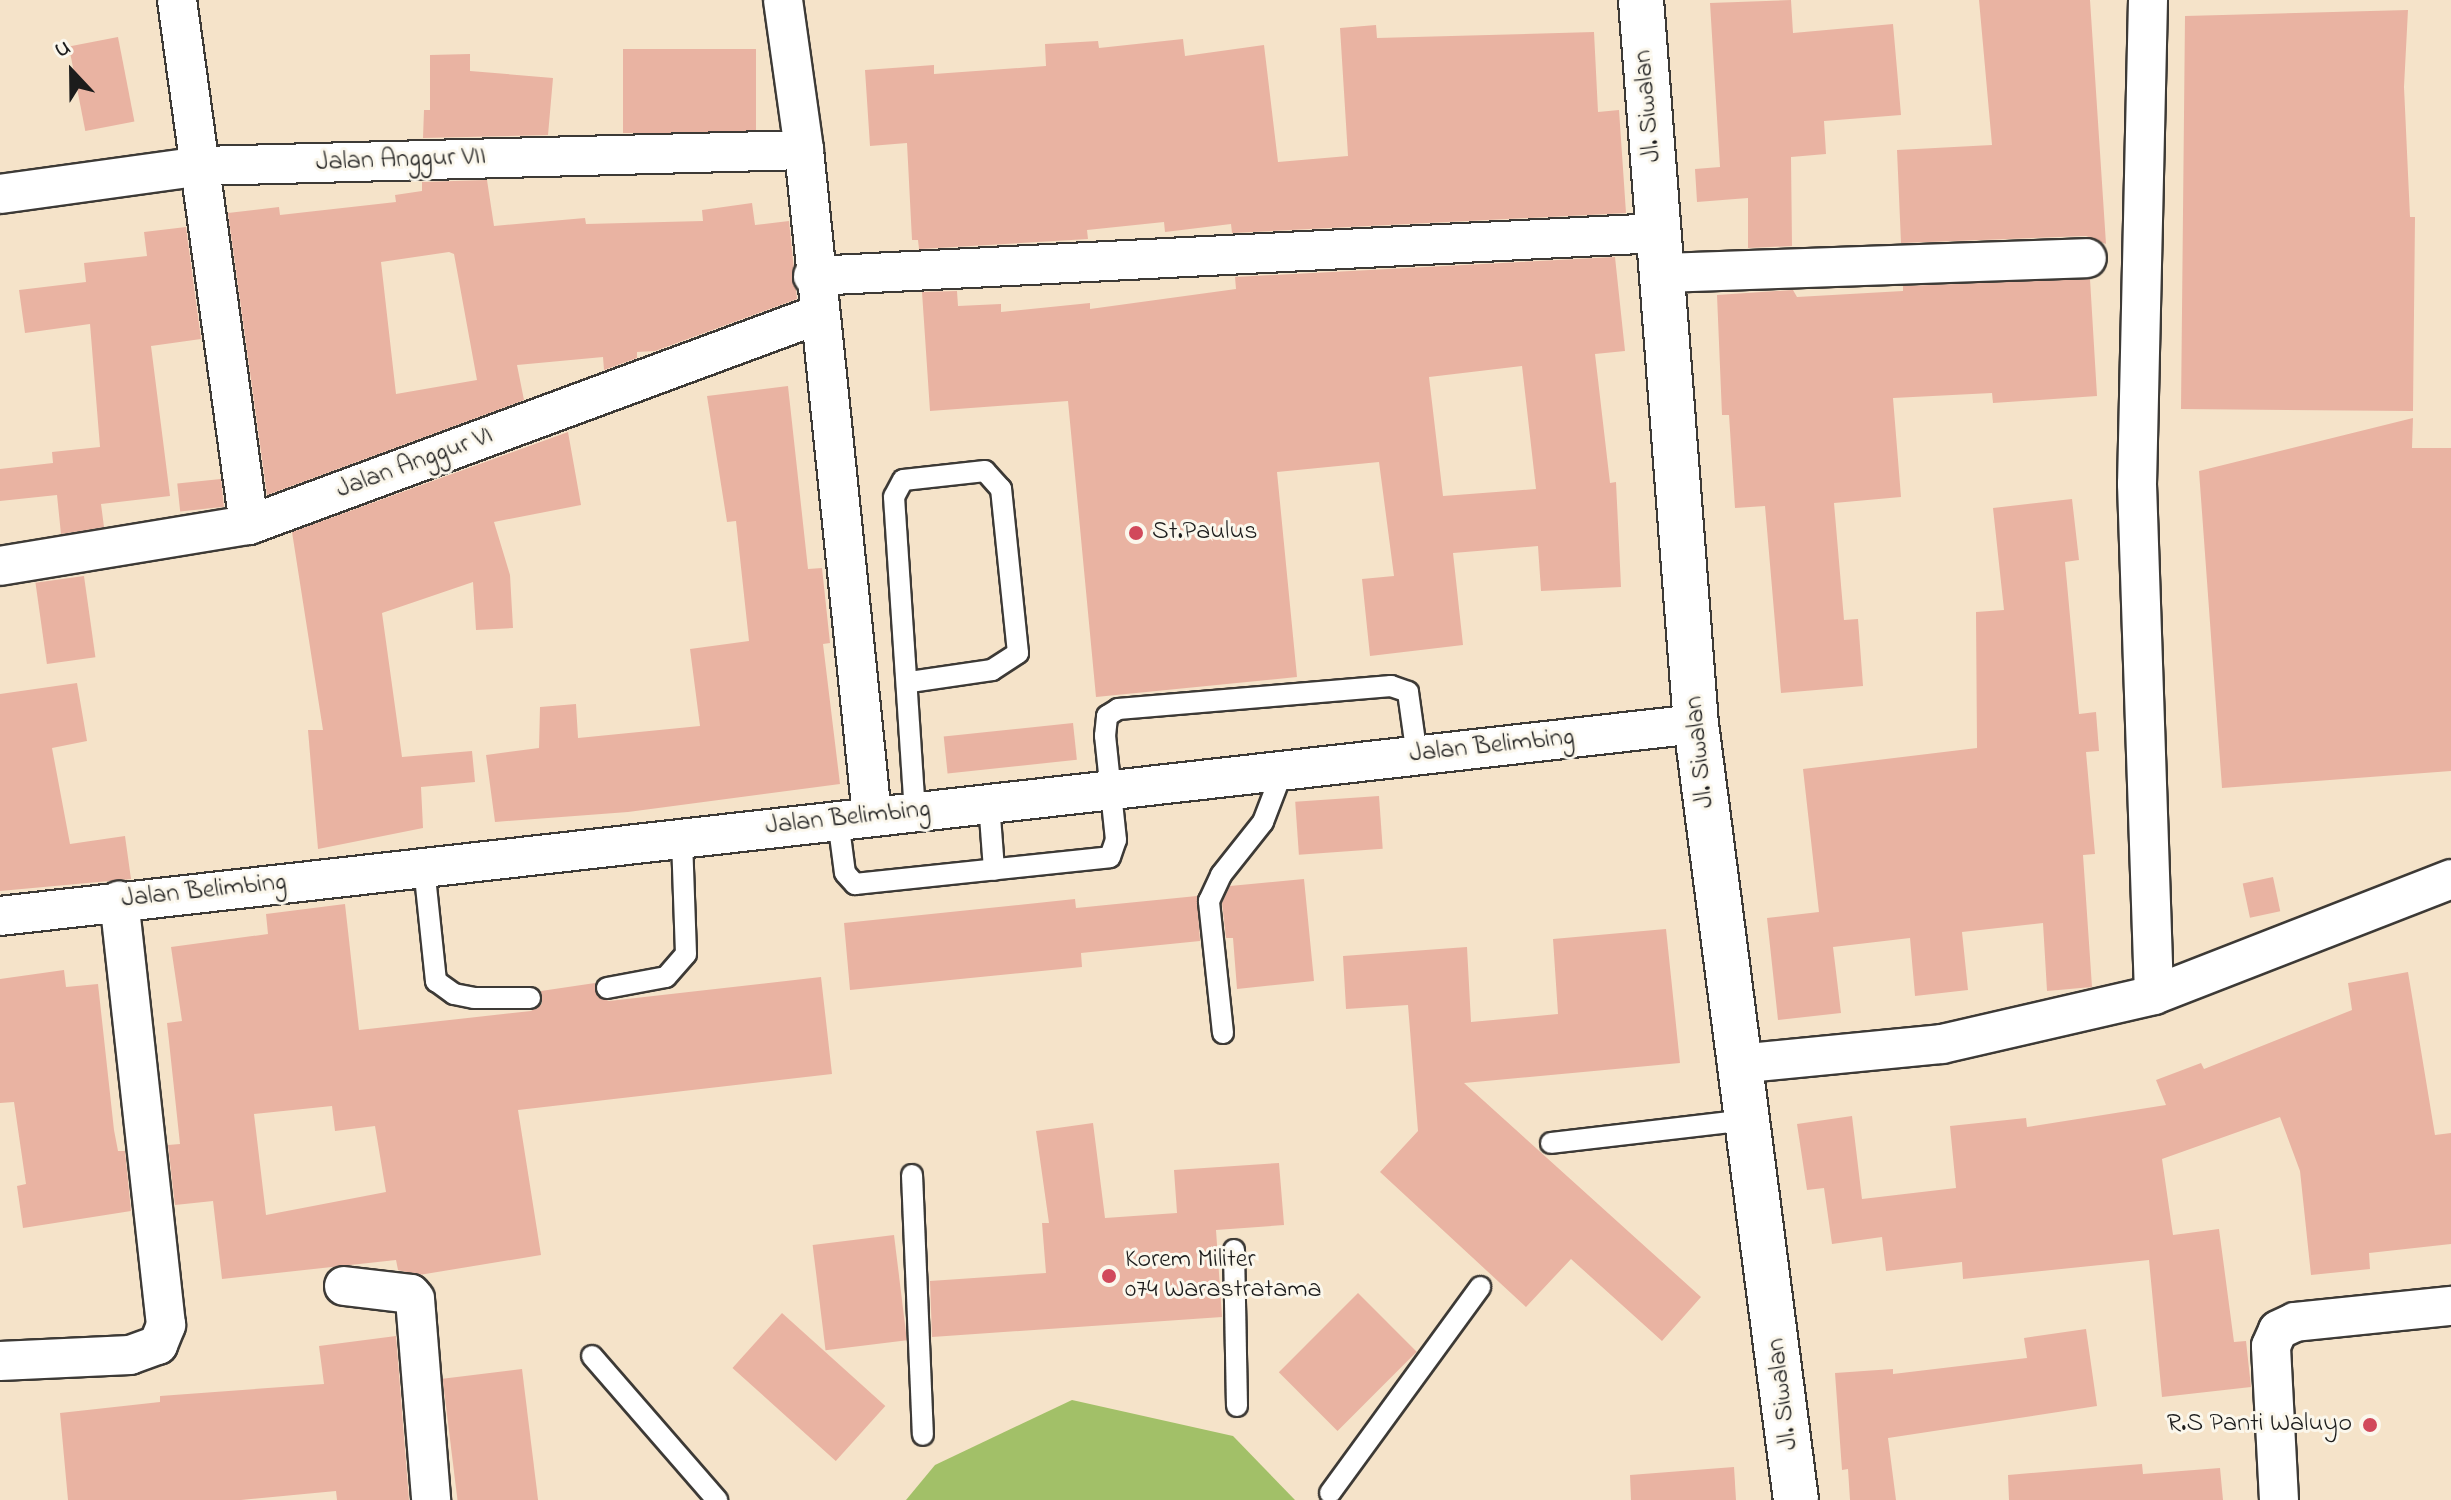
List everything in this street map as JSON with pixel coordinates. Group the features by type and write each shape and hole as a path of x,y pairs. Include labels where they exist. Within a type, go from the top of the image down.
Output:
{"street":[{"path":"177,0 249,525"},
{"path":"783,0 804,150 855,818"},
{"name":"Jl. Siwalan","path":"1641,0 1696,724 1737,1064 1796,1500"},
{"path":"2148,0 2137,484 2154,995"},
{"name":"Jalan Anggur VII","path":"0,194 202,166 804,150"},
{"path":"813,276 1660,253 2087,258"},
{"name":"Jalan Anggur VI","path":"0,566 249,525 817,315"},
{"name":"Jalan Belimbing","path":"0,916 1696,724"},
{"path":"1737,1064 1942,1044 2154,995 2451,879"},
{"path":"0,1361 130,1355 158,1345 166,1325 119,901"},
{"path":"344,1286 411,1294 415,1299 431,1500"},
{"path":"2279,1500 2271,1346 2278,1330 2295,1322 2451,1306"}],"lane":[{"path":"910,682 992,670 1018,653 1001,489 985,471 903,480 897,487 915,811"},
{"path":"855,818 845,873 855,884 1110,857 1116,840 1105,736 1107,716 1118,709 1391,686 1408,692 1417,756"},
{"path":"1223,1033 1209,901 1221,875 1263,822 1283,770"},
{"path":"989,803 994,870"},
{"path":"607,988 666,977 686,954 682,838"},
{"path":"424,867 436,981 454,994 474,998 530,998"},
{"path":"1551,1143 1746,1120"},
{"path":"912,1175 923,1435"},
{"path":"1234,1250 1237,1406"},
{"path":"1330,1493 1480,1287"},
{"path":"592,1356 717,1500"}],"green space":[{"path":"1072,1400 1233,1436 1295,1500 906,1500 935,1465"}],"building":[{"path":"1791,0 1793,33 1893,24 1901,115 1824,121 1826,154 1791,157 1792,246 1748,248 1748,198 1697,202 1695,169 1720,167 1710,3"},
{"path":"1979,0 2090,0 2106,244 2086,236 1901,243 1897,150 1992,145"},
{"path":"2408,10 2404,87 2410,217 2415,217 2413,411 2181,409 2185,16"},
{"path":"1376,25 1377,38 1594,32 1598,112 1619,110 1626,213 1232,233 1231,224 1165,232 1164,222 1087,230 1088,239 919,249 918,240 912,240 907,143 870,146 865,70 934,65 934,74 1046,66 1045,44 1098,41 1099,48 1183,39 1185,56 1264,45 1278,162 1348,156 1340,28"},
{"path":"118,37 134,121 85,131 69,47"},
{"path":"623,49 756,49 756,133 623,133"},
{"path":"470,54 470,71 553,78 548,135 423,138 424,110 430,110 430,55"},
{"path":"487,180 494,226 585,218 586,224 703,221 702,210 752,203 755,225 789,221 797,299 655,351 637,352 637,358 604,370 603,357 517,365 524,400 267,495 228,213 279,207 280,215 396,202 395,195 422,191 422,182","holes":["449,252 454,254 477,380 396,394 381,262"]},
{"path":"186,227 201,339 151,346 170,496 101,504 104,527 61,534 57,495 0,501 0,469 53,463 52,452 100,447 90,324 25,333 19,290 86,282 84,263 147,256 144,232"},
{"path":"1615,257 1625,351 1595,354 1610,483 1616,482 1621,587 1541,591 1538,546 1453,553 1463,645 1370,656 1362,579 1394,576 1379,462 1277,472 1297,677 1096,697 1068,401 930,411 922,292 957,291 958,306 1001,304 1001,312 1090,303 1090,309 1236,289 1235,277","holes":["1522,366 1536,489 1443,496 1429,377"]},
{"path":"2090,279 2097,396 1993,403 1992,393 1893,398 1901,497 1834,503 1844,620 1858,619 1863,686 1781,693 1765,506 1735,508 1729,415 1722,415 1717,295 1793,290 1797,297 1903,291 1903,286"},
{"path":"788,386 808,569 822,568 830,643 823,644 840,784 628,812 495,822 486,755 539,748 540,707 576,704 578,738 700,726 690,649 749,641 736,521 727,522 707,396"},
{"path":"2413,418 2412,448 2451,448 2451,771 2222,788 2199,471"},
{"path":"568,432 581,505 494,522 510,575 513,628 476,630 473,582 382,613 402,757 472,751 475,782 421,787 423,828 318,849 308,730 323,730 292,532"},
{"path":"221,479 224,507 180,511 177,484"},
{"path":"2072,499 2079,560 2065,562 2079,714 2096,712 2099,751 2086,752 2095,854 2083,855 2092,987 2047,991 2043,923 1962,932 1968,990 1915,996 1910,938 1833,947 1841,1013 1778,1020 1767,918 1819,912 1803,769 1977,748 1976,612 2004,610 1993,508"},
{"path":"84,576 95,657 47,664 35,583"},
{"path":"77,683 87,741 52,748 70,844 125,836 131,879 0,891 0,694"},
{"path":"1073,723 1077,760 948,773 944,737"},
{"path":"1379,796 1383,849 1299,855 1295,802"},
{"path":"2273,877 2280,911 2250,918 2243,883"},
{"path":"1304,879 1314,981 1237,989 1233,938 1226,938 1222,903 1230,886"},
{"path":"1197,896 1200,941 1081,953 1082,967 850,990 844,923 1075,899 1076,908"},
{"path":"345,904 359,1030 531,1011 542,1004 541,991 595,983 597,996 609,1001 821,977 832,1074 518,1110 541,1255 419,1275 398,1270 396,1260 222,1279 213,1201 175,1205 168,1145 180,1144 167,1023 182,1021 171,947 268,934 266,914","holes":["332,1106 335,1131 375,1126 386,1192 266,1215 254,1114"]},
{"path":"1666,929 1680,1063 1464,1083 1701,1297 1662,1341 1571,1259 1526,1307 1380,1172 1418,1131 1408,1005 1346,1009 1343,956 1467,947 1471,1022 1558,1014 1553,939"},
{"path":"64,970 66,987 98,984 114,1130 118,1151 125,1151 131,1211 23,1228 17,1186 26,1184 14,1102 0,1103 0,979"},
{"path":"2408,972 2435,1135 2451,1133 2451,1244 2369,1253 2370,1269 2311,1275 2300,1171 2280,1117 2162,1159 2173,1235 2219,1229 2234,1342 2246,1341 2251,1387 2162,1397 2149,1260 1963,1279 1962,1262 1886,1271 1882,1237 1832,1244 1824,1188 1807,1190 1797,1124 1852,1116 1862,1199 1956,1188 1950,1126 2026,1118 2027,1127 2166,1105 2156,1080 2201,1063 2204,1069 2352,1010 2348,983"},
{"path":"1093,1123 1105,1218 1177,1213 1174,1170 1279,1163 1284,1225 1216,1230 1222,1317 932,1337 930,1281 1046,1273 1042,1223 1049,1223 1036,1131"},
{"path":"894,1235 907,1340 826,1350 813,1245"},
{"path":"1358,1293 1417,1352 1337,1431 1279,1372"},
{"path":"782,1313 885,1406 836,1461 732,1368"},
{"path":"2086,1329 2097,1406 1888,1438 1896,1500 1850,1500 1848,1469 1842,1470 1835,1373 1893,1369 1893,1374 2027,1358 2024,1338"},
{"path":"396,1336 409,1500 337,1500 336,1491 241,1500 68,1500 60,1413 160,1402 160,1396 324,1384 319,1346"},
{"path":"522,1369 538,1500 457,1500 443,1379"},
{"path":"2142,1464 2143,1474 2220,1468 2223,1500 2009,1500 2008,1475"},
{"path":"1734,1467 1736,1500 1631,1500 1630,1475"}],"place":[{"name":"St.Paulus","path":"1136,533"},
{"name":"Korem Militer 074 Warastratama","path":"1109,1276"},
{"name":"R.S Panti Waluyo","path":"2370,1425"}]}
